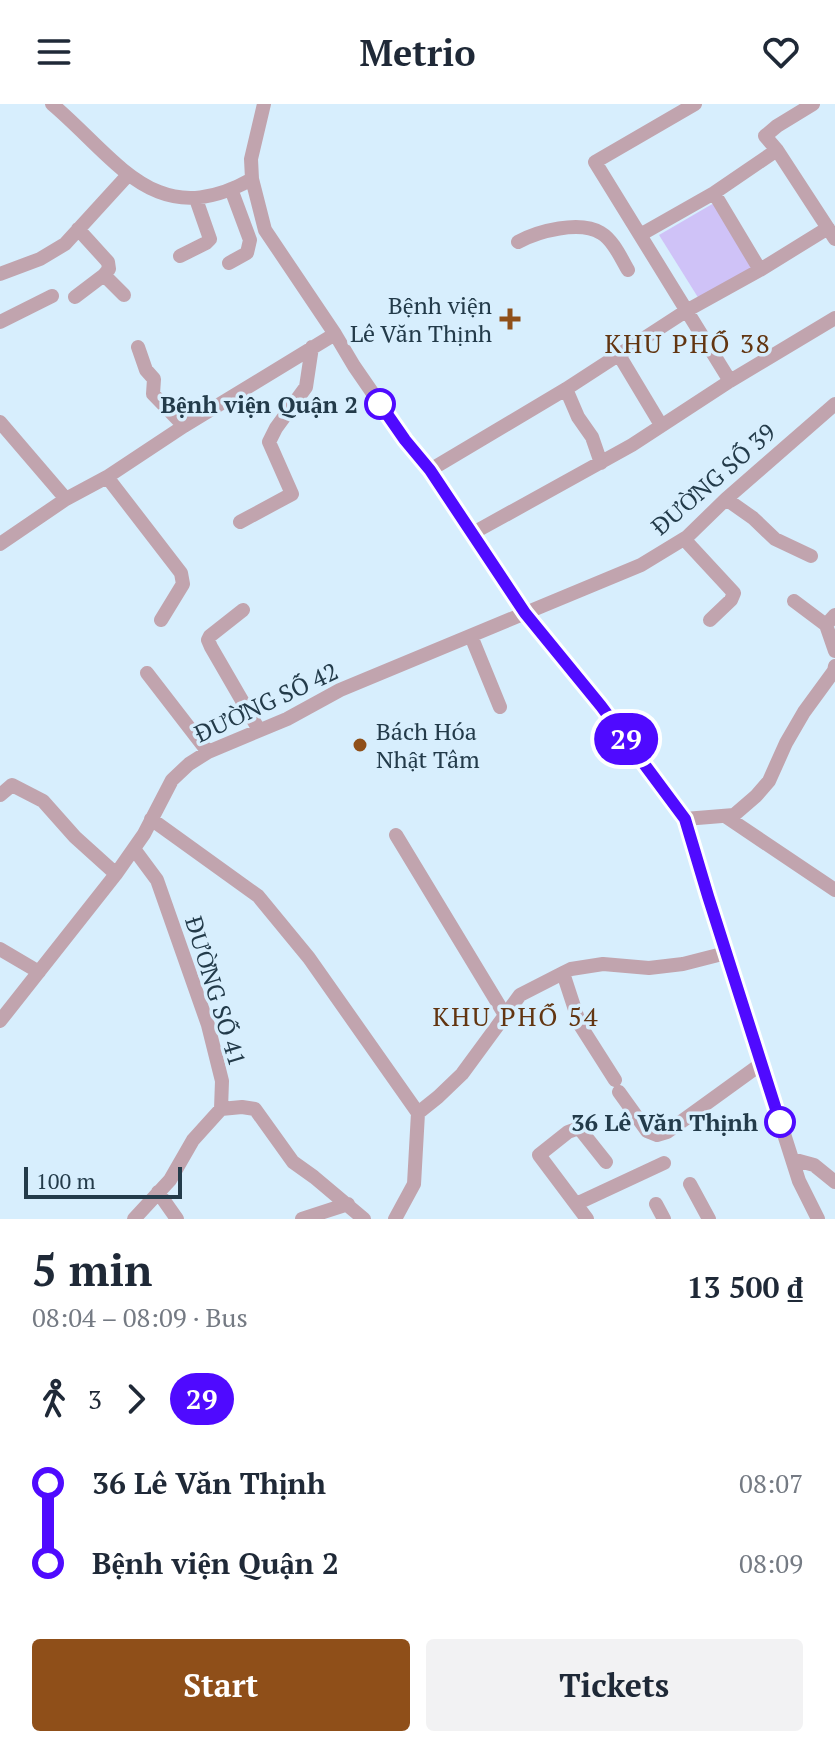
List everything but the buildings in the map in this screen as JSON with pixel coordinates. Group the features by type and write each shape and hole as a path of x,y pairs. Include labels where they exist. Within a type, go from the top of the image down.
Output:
{"street":[{"path":"264,104 251,159 252,179 265,230 354,366 405,440 430,470 525,613 601,706 685,819 799,1181 818,1219"},
{"path":"695,104 595,162 730,381"},
{"path":"430,470 566,389 686,311 832,233 765,136 813,104"},
{"path":"62,107 128,175 172,198 207,198 252,179"},
{"path":"640,235 714,193 777,150"},
{"path":"0,274 40,259 65,244 128,175"},
{"path":"229,263 247,253 250,240 231,189"},
{"path":"714,193 760,270"},
{"path":"180,256 210,239 196,199"},
{"path":"75,297 109,269 108,262 78,229"},
{"path":"518,242 550,230 590,229 609,240 628,270"},
{"path":"104,275 124,295"},
{"path":"0,322 52,296"},
{"path":"473,533 601,463 835,318"},
{"path":"0,544 66,499 107,477 335,334"},
{"path":"138,347 146,370 154,379 153,394 184,426"},
{"path":"240,522 292,494 269,442 306,387 312,347"},
{"path":"619,355 661,425"},
{"path":"566,389 578,417 592,437 601,463"},
{"name":"ĐƯỜNG SỐ 39","path":"525,613 641,565 684,539 835,404"},
{"path":"0,422 66,499"},
{"path":"107,477 181,573 183,584 161,620"},
{"path":"726,499 775,539 811,556"},
{"path":"684,539 734,593 731,600 710,620"},
{"path":"794,601 830,620 835,651"},
{"path":"243,610 208,640 259,730"},
{"name":"ĐƯỜNG SỐ 42","path":"0,1021 116,874 134,849 172,780 189,764 208,752 287,719 340,690 525,613"},
{"path":"471,636 500,707"},
{"path":"685,819 734,815 756,796 769,781 786,743 835,666"},
{"path":"147,673 208,752"},
{"path":"0,795 12,785 43,801 75,837 116,874"},
{"path":"725,816 835,890"},
{"path":"151,819 258,896 309,958 418,1113 414,1184 395,1219"},
{"path":"396,835 505,1015"},
{"name":"ĐƯỜNG SỐ 41","path":"134,849 157,880 208,1025 222,1081 221,1109"},
{"path":"0,949 39,972"},
{"path":"418,1113 462,1074 520,995 571,969 603,964 649,968 672,966 726,953"},
{"path":"563,973 580,1025 647,1131 657,1135 667,1132 761,1064"},
{"path":"134,1219 170,1180 193,1140 221,1109 242,1107 255,1109 293,1162 364,1219"},
{"path":"587,1219 539,1155 568,1132 579,1128 606,1162"},
{"path":"792,1159 814,1165 835,1182"},
{"path":"576,1204 664,1163"},
{"path":"690,1184 709,1219"},
{"path":"158,1192 177,1219"},
{"path":"302,1219 348,1204"},
{"path":"656,1204 664,1219"}],"shaded area":[{"path":"714,203 754,268 699,299 659,235"}],"bus line":[{"name":"29","path":"380,404 430,470 525,613 601,706 685,819 780,1122"}],"place":[{"name":"Bệnh viện Lê Văn Thịnh","path":"510,319"},
{"name":"Bệnh viện Quận 2","path":"380,404"},
{"name":"Bách Hóa Nhật Tâm","path":"360,745"},
{"name":"36 Lê Văn Thịnh","path":"780,1122"}],"district":[{"name":"KHU PHỐ 38","path":"688,343"},
{"name":"KHU PHỐ 54","path":"516,1016"}]}
